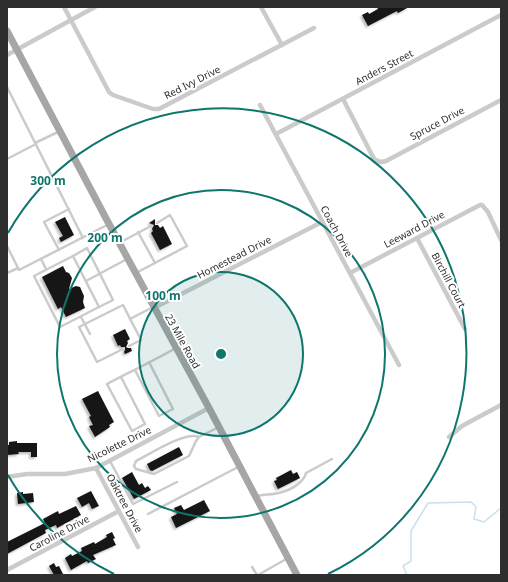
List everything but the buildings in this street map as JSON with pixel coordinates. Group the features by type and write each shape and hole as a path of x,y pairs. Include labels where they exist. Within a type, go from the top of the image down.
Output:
{"main road":[{"name":"23 Mile Road","path":"7,31 119,243 298,575"}],"street":[{"path":"64,7 71,20"},
{"path":"7,55 95,7"},
{"path":"261,7 282,45"},
{"name":"Anders Street","path":"276,134 501,15"},
{"name":"Red Ivy Drive","path":"71,20 109,92 112,95 143,106 159,109 314,28"},
{"name":"Spruce Drive","path":"343,99 377,162 386,161 501,100"},
{"name":"Coach Drive","path":"260,105 399,365"},
{"name":"Leeward Drive","path":"350,273 482,205 486,209 501,240"},
{"name":"Homestead Drive","path":"154,307 322,222"},
{"name":"Birchill Court","path":"417,238 465,330"},
{"path":"449,437 462,426 501,405"},
{"name":"Nicolette Drive","path":"7,477 28,474 70,473 96,468 209,408"},
{"name":"Oaktree Drive","path":"96,468 138,547"},
{"name":"Caroline Drive","path":"7,570 119,511"}],"lane":[{"path":"7,87 83,238"},
{"path":"7,159 60,131"},
{"path":"59,250 44,222 69,210"},
{"path":"136,273 187,246 170,215 157,223"},
{"path":"7,273 18,268 19,270 109,224"},
{"path":"119,243 151,226"},
{"path":"138,232 155,263"},
{"path":"7,246 18,268"},
{"path":"86,248 113,300 60,328 34,276 46,269 86,248"},
{"path":"73,256 99,307"},
{"path":"86,281 128,258"},
{"path":"41,259 46,269"},
{"path":"122,349 97,362 79,327 123,304 141,340 129,346"},
{"path":"130,319 154,307"},
{"path":"81,316 90,334"},
{"path":"121,377 145,424 132,431 107,384 176,348"},
{"path":"136,370 159,416 173,409 149,362"},
{"path":"200,437 193,435 180,439 136,461 134,466 136,469 154,474 189,456 196,441 200,437 219,427"},
{"path":"256,496 267,493 282,492 301,482 305,478 306,473 332,459"},
{"path":"110,461 133,504 177,482"},
{"path":"148,514 240,466"},
{"path":"252,567 258,575 288,558"}],"waterway":[{"path":"407,575 403,566 411,561 411,531 428,503 471,502 476,507 474,519 484,522 501,508"}]}
